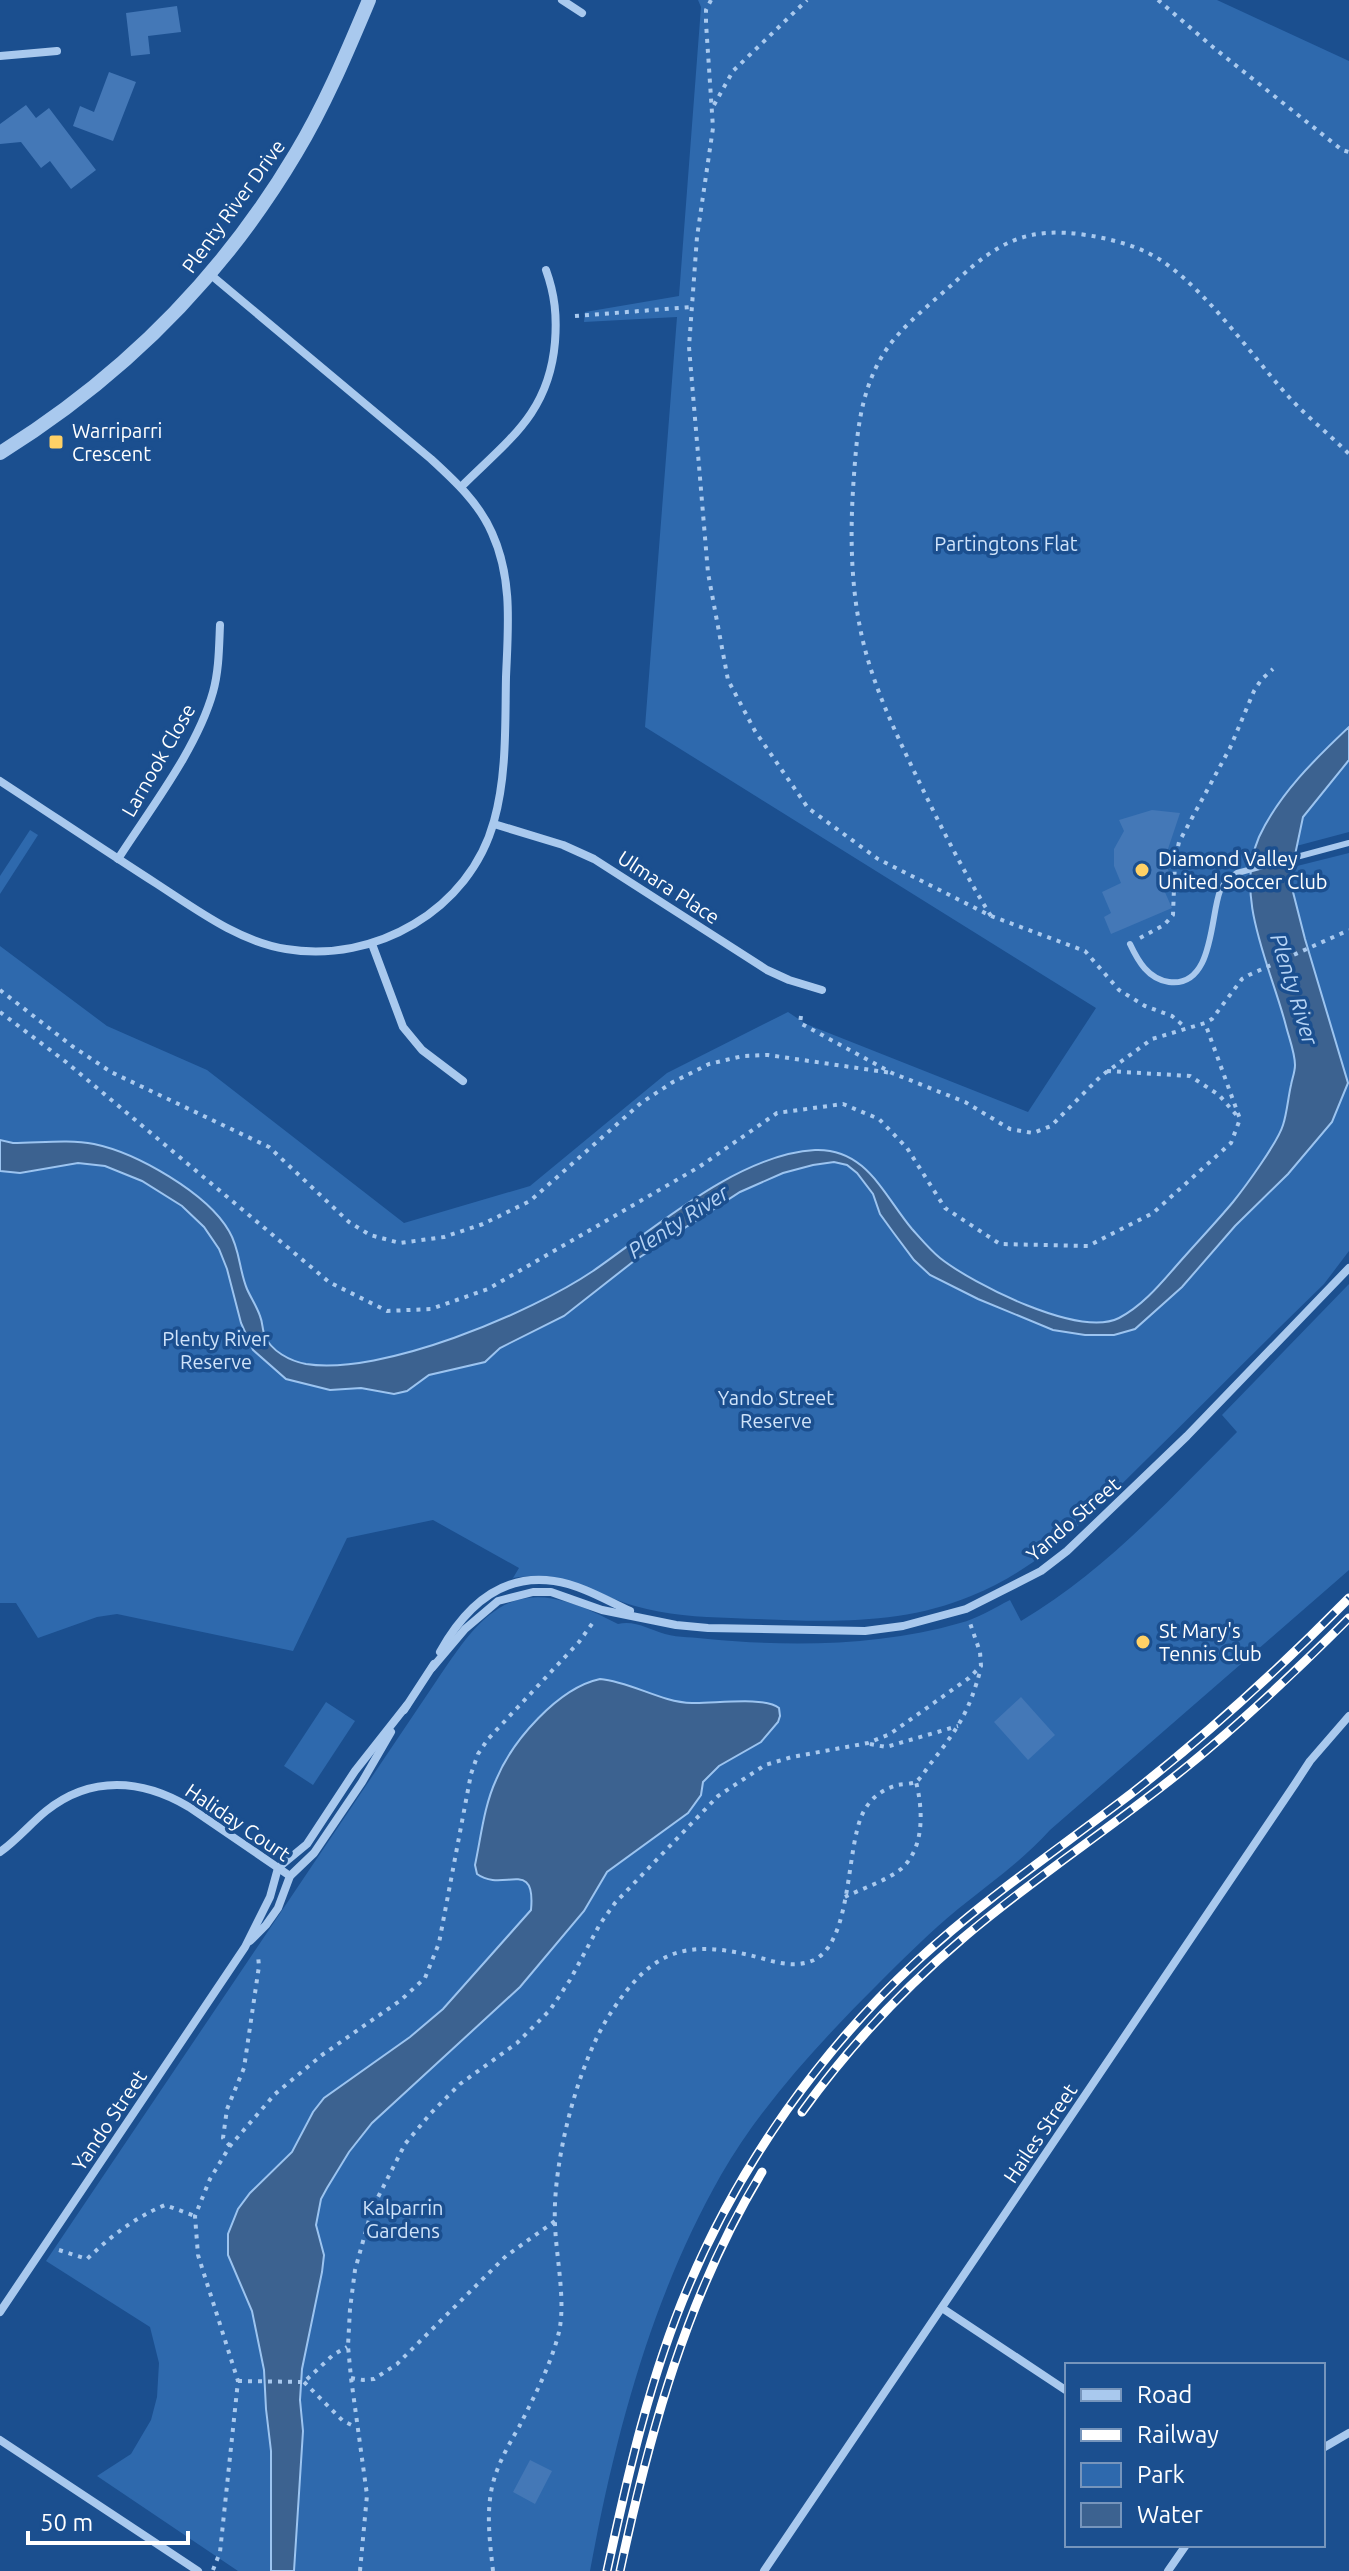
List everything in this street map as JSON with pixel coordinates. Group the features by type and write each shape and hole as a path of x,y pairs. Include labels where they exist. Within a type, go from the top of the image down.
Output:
{"street":[{"name":"Plenty River Drive","path":"0,453 78,399 123,362 211,275 297,152 322,105 369,0"},
{"path":"562,0 582,13"},
{"path":"0,56 57,51"},
{"path":"461,487 532,414 550,376 557,318 555,294 546,270"},
{"path":"0,781 216,922 260,943 316,952 372,944 420,921 446,900 479,857 494,824 501,786 509,608 500,554 492,532 461,487 420,449 211,275"},
{"name":"Larnook Close","path":"118,859 182,759 205,716 213,690 220,625"},
{"name":"Ulmara Place","path":"494,824 563,845 594,859 767,970 822,990"},
{"path":"372,944 403,1027 422,1050 463,1081"},
{"name":"Yando Street","path":"432,1668 465,1629 498,1601 533,1592 551,1592 602,1610 708,1628 865,1631 934,1620 966,1609 1041,1571 1067,1551 1187,1436 1349,1268"},
{"name":"Yando Street","path":"245,1947 266,1925 278,1908 290,1876 314,1853 362,1782 454,1627 467,1611 483,1598 513,1584 535,1580 555,1581 601,1597 641,1617"},
{"name":"Yando Street","path":"0,2312 245,1947 270,1897 278,1868 307,1844 355,1771 407,1705"},
{"name":"Hailes Street","path":"764,2571 1310,1761 1349,1716"},
{"name":"Haliday Court","path":"0,1852 62,1799 100,1786 138,1785 173,1797 290,1876"},
{"path":"942,2308 1065,2390"},
{"path":"1325,2447 1349,2433"},
{"path":"0,2441 198,2571"},
{"path":"1168,2571 1185,2547"}],"lane":[{"path":"1130,944 1145,969 1156,977 1174,982 1184,980 1201,963 1214,927 1220,892 1230,878 1237,873 1349,843"}],"path":[{"path":"711,0 706,10 713,108 711,146 697,237 689,347 708,573 723,662 735,696 808,808 878,859 991,916 1085,951 1119,990 1145,1006 1172,1016 1186,1028"},
{"path":"713,108 733,71 807,0"},
{"path":"1159,0 1237,67 1342,150 1349,152"},
{"path":"991,916 931,807 883,703 862,638 857,608 851,514 858,424 873,373 895,338 981,259 1017,238 1053,231 1120,242 1156,258 1189,284 1288,396 1349,454"},
{"path":"575,316 692,307"},
{"path":"1130,944 1164,925 1173,915 1175,860 1179,842 1230,748 1254,691 1273,669"},
{"path":"801,1016 800,1023 815,1033 892,1073 955,1097 1010,1129 1033,1133 1051,1126 1107,1071 1152,1039 1212,1019 1242,979 1349,930"},
{"path":"0,990 111,1072 269,1147 349,1222 370,1235 400,1243 444,1237 483,1224 530,1201 641,1103 709,1064 743,1056 768,1055 892,1073"},
{"path":"0,1012 66,1062 329,1282 387,1311 431,1309 488,1289 699,1167 777,1113 843,1104 879,1119 907,1148 945,1208 1000,1244 1088,1246 1153,1213 1231,1143 1240,1119 1205,1023"},
{"path":"1107,1071 1190,1076 1219,1095 1240,1119"},
{"path":"493,2571 489,2512 492,2485 501,2459 539,2386 559,2330 561,2308 555,2185 564,2133 595,2041 627,1989 674,1952 729,1949 787,1965 813,1960 822,1954 835,1934 863,1813 881,1791 916,1782 959,1726 972,1701 981,1666 980,1652 966,1609"},
{"path":"212,2571 220,2552 238,2381 198,2255 195,2216 210,2179 230,2146 275,2094 322,2055 401,2000 425,1978 439,1943 471,1774 478,1754 488,1739 579,1642 602,1610"},
{"path":"360,2571 367,2495 348,2346 355,2270 372,2209 405,2144 460,2084 517,2043 550,2010 615,1903 718,1796 765,1765 868,1743 890,1734 969,1678 981,1666"},
{"path":"868,1743 886,1747 959,1726"},
{"path":"845,1897 900,1870 915,1852 922,1803 916,1782"},
{"path":"230,2146 223,2138 227,2109 244,2068 259,1966 258,1956 245,1947"},
{"path":"43,2246 87,2259 116,2232 165,2205 195,2216"},
{"path":"351,2378 374,2379 397,2364 506,2256 555,2221"},
{"path":"238,2381 304,2382 333,2355 348,2346"},
{"path":"304,2382 343,2421 356,2427"}],"green space":[{"path":"698,0 1217,0 1349,61 1349,832 1270,853 1269,873 1349,853 1349,1251 1324,1284 1065,1537 997,1584 942,1606 883,1618 822,1621 659,1612 563,1579 513,1578 519,1568 433,1520 347,1538 293,1651 117,1614 97,1617 38,1638 16,1603 0,1603 0,946 107,1026 207,1070 404,1223 530,1186 667,1073 788,1012 806,1024 1028,1112 1096,1008 645,727 677,317 584,322 585,312 679,296 701,7"},
{"path":"30,830 38,835 0,894 0,876"},
{"name":"Kalparrin Gardens","path":"1349,1284 1349,1570 1017,1862 927,1936 814,2051 755,2123 721,2175 697,2221 656,2318 624,2418 590,2571 238,2571 97,2476 131,2454 151,2420 157,2397 159,2363 150,2327 46,2261 437,1680 489,1615 523,1599 544,1597 574,1604 618,1624 636,1624 676,1636 803,1644 867,1640 930,1631 979,1616 1010,1600 1021,1621 1108,1558 1237,1432 1222,1415"},
{"path":"326,1702 355,1721 313,1785 284,1766"}],"water":[{"name":"Plenty River","path":"1349,727 1349,760 1303,817 1291,874 1305,939 1348,1083 1332,1122 1288,1174 1235,1226 1182,1287 1135,1329 1114,1335 1053,1330 930,1275 914,1260 880,1214 873,1194 857,1173 847,1165 834,1162 783,1173 740,1192 634,1261 564,1316 500,1348 485,1362 429,1375 407,1391 394,1394 361,1388 330,1390 286,1379 253,1350 241,1323 219,1249 204,1227 182,1206 142,1181 105,1166 78,1163 20,1173 0,1171 0,1140 13,1143 94,1144 150,1165 188,1189 219,1217 235,1245 244,1282 268,1341 282,1354 306,1364 337,1365 374,1360 413,1351 495,1322 566,1288 727,1179 786,1155 815,1150 833,1151 860,1165 929,1248 976,1281 1053,1315 1101,1322 1119,1318 1155,1290 1227,1209 1261,1164 1283,1125 1295,1060 1257,932 1250,884 1252,860 1267,821 1287,792"},
{"path":"600,1679 680,1702 772,1704 779,1708 780,1716 761,1742 719,1766 703,1782 701,1795 688,1813 607,1872 584,1911 520,1987 372,2123 349,2152 327,2188 321,2199 316,2225 324,2255 322,2272 302,2369 300,2400 303,2431 294,2571 271,2571 271,2451 264,2370 252,2311 228,2255 228,2234 238,2209 292,2152 324,2098 410,2037 443,2009 531,1910 531,1894 523,1880 487,1879 477,1874 475,1865 488,1800 503,1765 538,1718 568,1693"}],"building":[{"path":"177,6 181,32 148,36 150,54 131,56 126,13"},
{"path":"109,72 136,82 113,141 73,126 80,106 94,112"},
{"path":"26,105 36,118 49,108 96,170 71,189 50,161 41,168 21,142 0,144 0,124"},
{"name":"Diamond Valley United Soccer Club","path":"1152,810 1180,813 1164,861 1170,874 1159,879 1172,908 1111,934 1104,917 1111,913 1102,892 1121,883 1114,866 1114,849 1124,831 1119,820"},
{"path":"1021,1697 1055,1735 1028,1760 994,1722"},
{"path":"530,2460 552,2471 535,2504 513,2492"}],"railway":[{"path":"607,2571 651,2390 689,2285 758,2153 816,2071 848,2032 917,1961 995,1895 1189,1747 1270,1675 1349,1598"},
{"path":"802,2112 857,2043 940,1958 988,1917 1201,1755 1349,1618"},
{"path":"620,2571 644,2467 674,2365 712,2267 762,2172"}],"place":[{"name":"Warriparri Crescent","path":"56,442"},
{"name":"Diamond Valley United Soccer Club","path":"1142,870"},
{"name":"St Mary's Tennis Club","path":"1143,1642"}],"park label":[{"name":"Partingtons Flat","path":"1006,543"},
{"name":"Plenty River Reserve","path":"216,1350"},
{"name":"Yando Street Reserve","path":"776,1408"}]}
